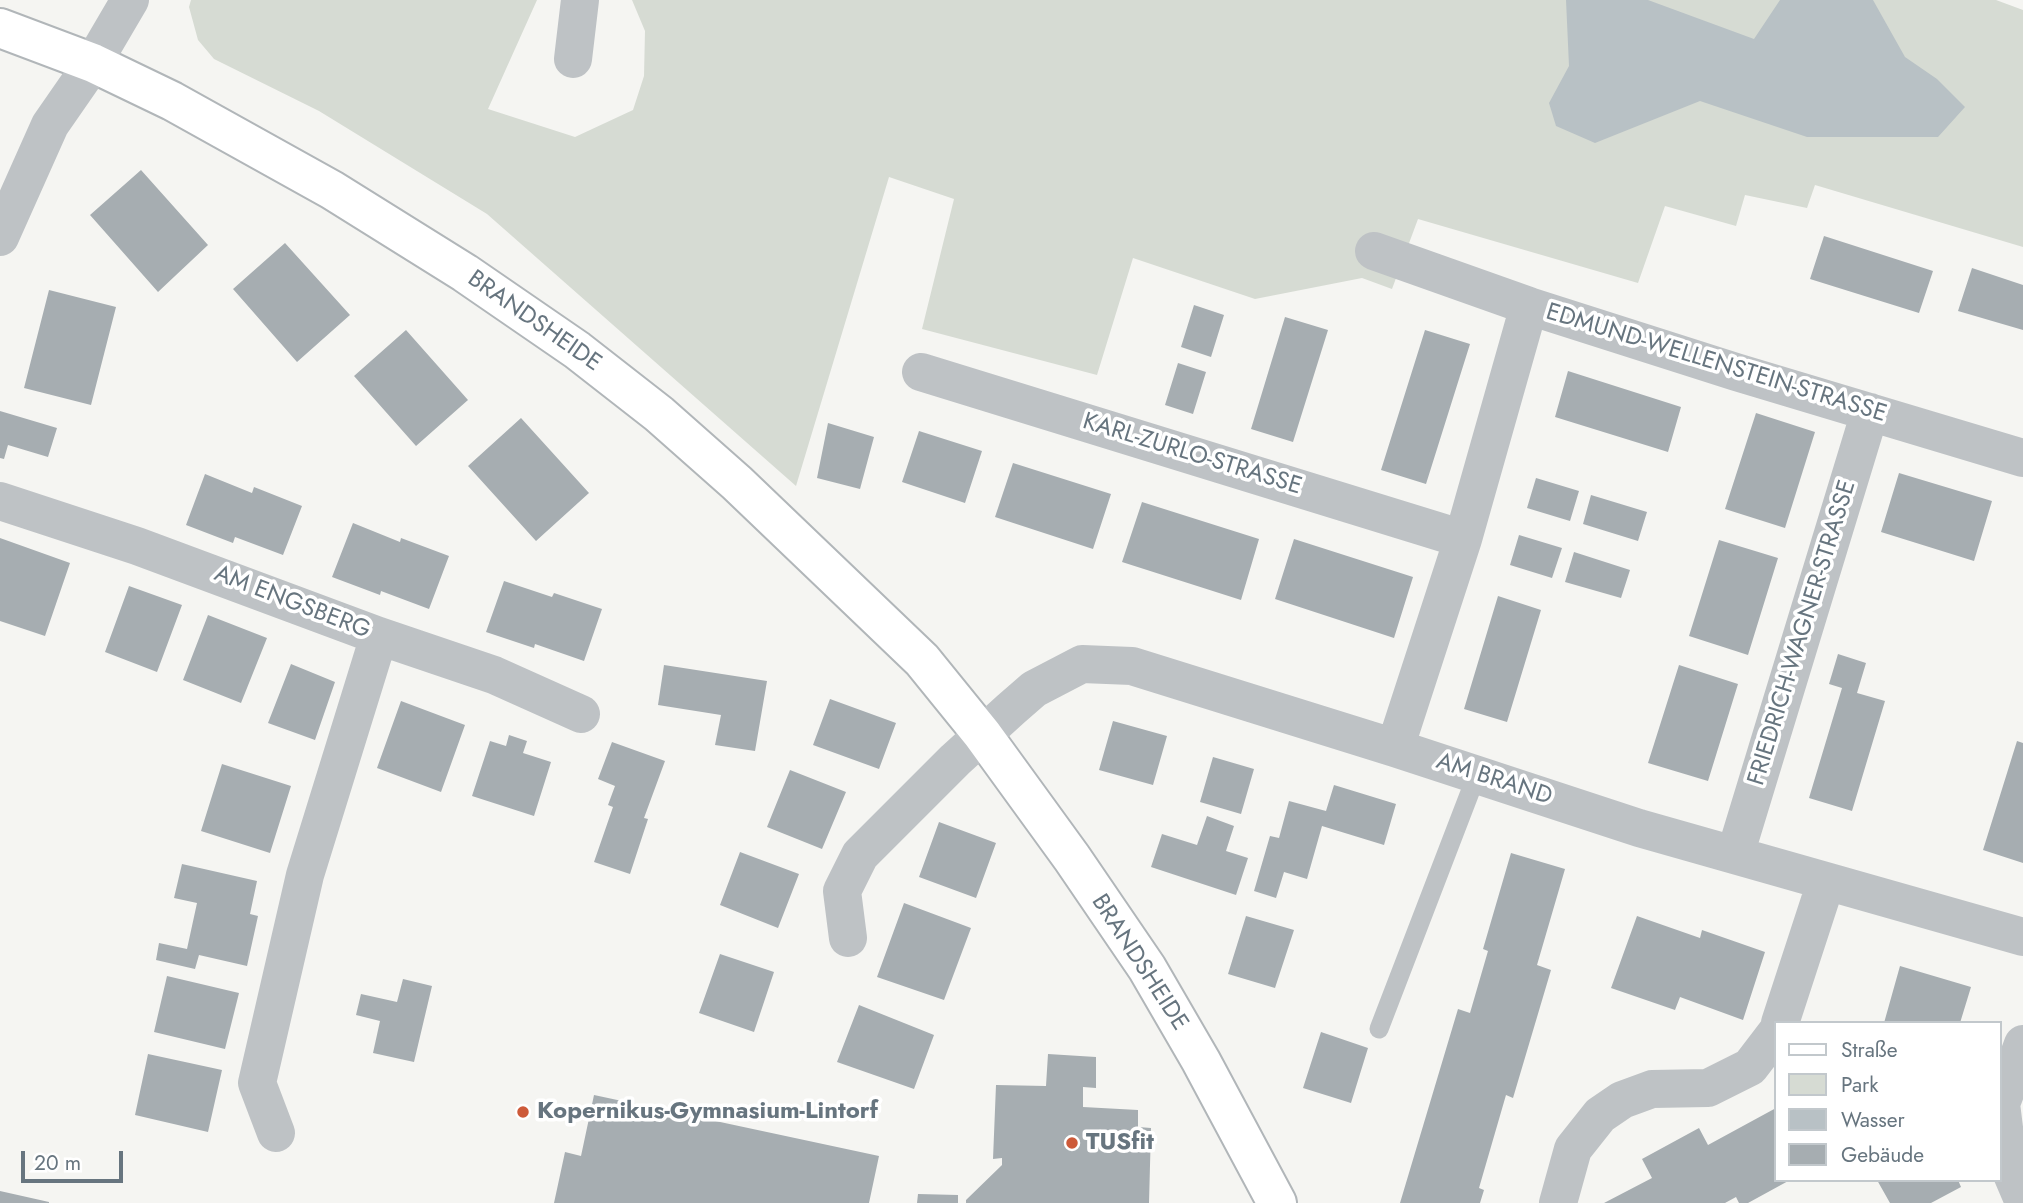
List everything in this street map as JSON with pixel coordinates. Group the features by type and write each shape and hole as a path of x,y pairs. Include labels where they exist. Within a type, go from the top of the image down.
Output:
{"main road":[{"name":"BRANDSHEIDE","path":"0,28 93,63 191,111 332,190 465,273 577,350 659,414 737,483 922,660 982,734 1147,968 1201,1061 1277,1203"}],"street":[{"path":"0,237 50,125 93,63 130,0"},
{"path":"573,60 580,0"},
{"path":"1374,251 1529,306"},
{"name":"EDMUND-WELLENSTEIN-STRASSE","path":"1395,748 1463,539 1529,306 2023,458"},
{"name":"KARL-ZURLO-STRASSE","path":"921,372 1463,539"},
{"name":"FRIEDRICH-WAGNER-STRASSE","path":"1735,855 1870,412"},
{"name":"AM ENGSBERG","path":"0,501 137,546 379,636 494,675 581,714"},
{"path":"276,1133 257,1083 305,875 379,636"},
{"name":"AM BRAND","path":"982,734 1034,689 1082,664 1132,666 1477,774 1639,828 2023,937"},
{"path":"848,938 842,891 860,855 982,734"},
{"path":"1781,1021 1826,882"},
{"path":"1558,1203 1573,1149 1600,1115 1622,1100 1653,1089 1708,1088 1750,1067 1774,1036"},
{"path":"2002,1101 2023,1044"},
{"path":"2002,1112 2009,1167 2023,1200"}],"lane":[{"path":"1379,1030 1477,774"}],"green space":[{"path":"191,0 537,0 488,109 575,137 633,110 644,76 645,31 632,0 1996,0 2023,10 2023,247 1815,185 1807,208 1745,195 1736,226 1665,206 1638,283 1418,219 1392,289 1362,278 1255,299 1133,258 1097,375 922,329 954,199 889,177 796,486 487,214 319,111 214,59 198,40 189,7"}],"water":[{"path":"1566,0 1648,0 1754,39 1780,0 1873,0 1905,57 1937,79 1965,107 1938,137 1807,137 1700,101 1595,143 1556,126 1549,103 1569,66"}],"building":[{"path":"141,170 208,245 158,292 90,215"},
{"path":"1824,236 1933,271 1919,313 1810,279"},
{"path":"285,243 350,315 297,362 233,289"},
{"path":"1972,268 2023,285 2023,330 1958,311"},
{"path":"49,290 116,307 91,405 24,388"},
{"path":"1194,305 1224,315 1211,357 1181,347"},
{"path":"1285,317 1328,330 1293,442 1251,429"},
{"path":"406,330 468,400 416,446 354,376"},
{"path":"1425,330 1470,344 1426,484 1381,470"},
{"path":"1178,363 1206,372 1193,414 1165,405"},
{"path":"1568,371 1681,407 1668,452 1555,417"},
{"path":"0,411 57,428 48,457 8,445 4,459 0,458"},
{"path":"1756,413 1815,432 1785,528 1725,509"},
{"path":"521,418 589,493 536,541 468,466"},
{"path":"828,423 874,437 860,489 817,478"},
{"path":"919,431 982,451 965,503 902,482"},
{"path":"1013,463 1111,494 1093,549 995,517"},
{"path":"1899,473 1992,501 1974,561 1881,532"},
{"path":"205,474 252,493 254,487 302,506 283,555 235,537 233,543 186,525"},
{"path":"1536,478 1579,491 1570,521 1527,508"},
{"path":"1591,495 1647,512 1638,541 1583,524"},
{"path":"1142,502 1259,539 1241,600 1122,562"},
{"path":"353,523 400,542 401,538 449,556 429,609 332,577"},
{"path":"1519,535 1562,548 1552,578 1510,565"},
{"path":"0,538 70,563 45,636 0,621"},
{"path":"1294,539 1413,577 1394,638 1275,599"},
{"path":"1719,540 1778,558 1748,655 1689,636"},
{"path":"1574,552 1630,570 1621,598 1565,582"},
{"path":"504,581 552,597 554,593 602,609 584,661 535,644 534,648 486,632"},
{"path":"129,586 182,605 157,672 105,652"},
{"path":"1498,596 1541,610 1507,722 1464,709"},
{"path":"208,615 267,638 241,703 183,680"},
{"path":"1838,654 1866,663 1857,693 1885,701 1852,811 1809,798 1842,688 1829,684"},
{"path":"291,664 335,682 315,740 268,723"},
{"path":"664,665 767,681 755,751 715,745 721,715 658,705"},
{"path":"1679,665 1738,684 1708,781 1648,763"},
{"path":"830,699 896,723 879,769 813,745"},
{"path":"401,701 465,725 441,792 377,768"},
{"path":"1113,721 1167,736 1153,785 1099,770"},
{"path":"509,735 527,741 523,753 551,762 534,816 472,796 490,741 506,746"},
{"path":"2017,741 2023,743 2023,863 1983,850"},
{"path":"612,742 665,761 644,818 648,819 630,874 594,862 613,807 608,805 615,786 598,779"},
{"path":"1213,757 1254,769 1241,814 1200,802"},
{"path":"222,764 291,786 270,853 201,831"},
{"path":"790,770 846,792 822,849 767,827"},
{"path":"1334,785 1396,804 1384,845 1322,826 1307,879 1284,872 1276,898 1254,891 1270,836 1279,838 1289,801 1326,811"},
{"path":"1207,816 1234,826 1226,851 1248,858 1236,895 1151,867 1162,834 1197,845"},
{"path":"939,822 996,843 976,898 919,877"},
{"path":"740,852 799,874 778,928 720,905"},
{"path":"1511,853 1565,869 1537,965 1551,970 1513,1098 1506,1095 1479,1188 1484,1190 1480,1203 1400,1203 1458,1009 1470,1013 1488,951 1483,949"},
{"path":"182,864 257,881 250,914 258,916 247,966 199,955 195,969 156,960 159,943 187,949 197,903 174,898"},
{"path":"904,903 971,928 944,1000 877,977"},
{"path":"1246,916 1294,930 1275,988 1228,974"},
{"path":"1637,916 1700,938 1702,930 1765,952 1743,1020 1680,997 1675,1010 1611,988"},
{"path":"720,954 774,972 754,1032 699,1013"},
{"path":"1900,966 1971,987 1961,1021 1885,1021"},
{"path":"167,976 239,993 225,1049 154,1032"},
{"path":"403,979 432,986 414,1062 373,1053 380,1021 356,1015 361,994 397,1002"},
{"path":"859,1005 934,1035 914,1089 837,1062"},
{"path":"1321,1032 1368,1048 1351,1103 1303,1088"},
{"path":"148,1054 222,1070 208,1132 135,1115"},
{"name":"TUSfit","path":"1048,1054 1096,1057 1096,1088 1083,1087 1083,1107 1138,1110 1138,1127 1151,1128 1149,1203 966,1203 1002,1165 1002,1158 993,1159 996,1085 1046,1086"},
{"path":"594,1095 879,1156 869,1203 554,1203 565,1152 581,1156"},
{"path":"1774,1109 1774,1182 1786,1182 1748,1203 1739,1203 1736,1197 1725,1203 1604,1203 1652,1178 1642,1159 1699,1128 1708,1145"},
{"path":"1878,1182 1959,1182 1961,1187 1931,1203 1890,1203"},
{"path":"0,1191 49,1202 49,1203 0,1203"},
{"path":"918,1194 958,1195 958,1203 917,1203"}],"place":[{"name":"Kopernikus-Gymnasium-Lintorf","path":"523,1112"},
{"name":"TUSfit","path":"1072,1143"}]}
